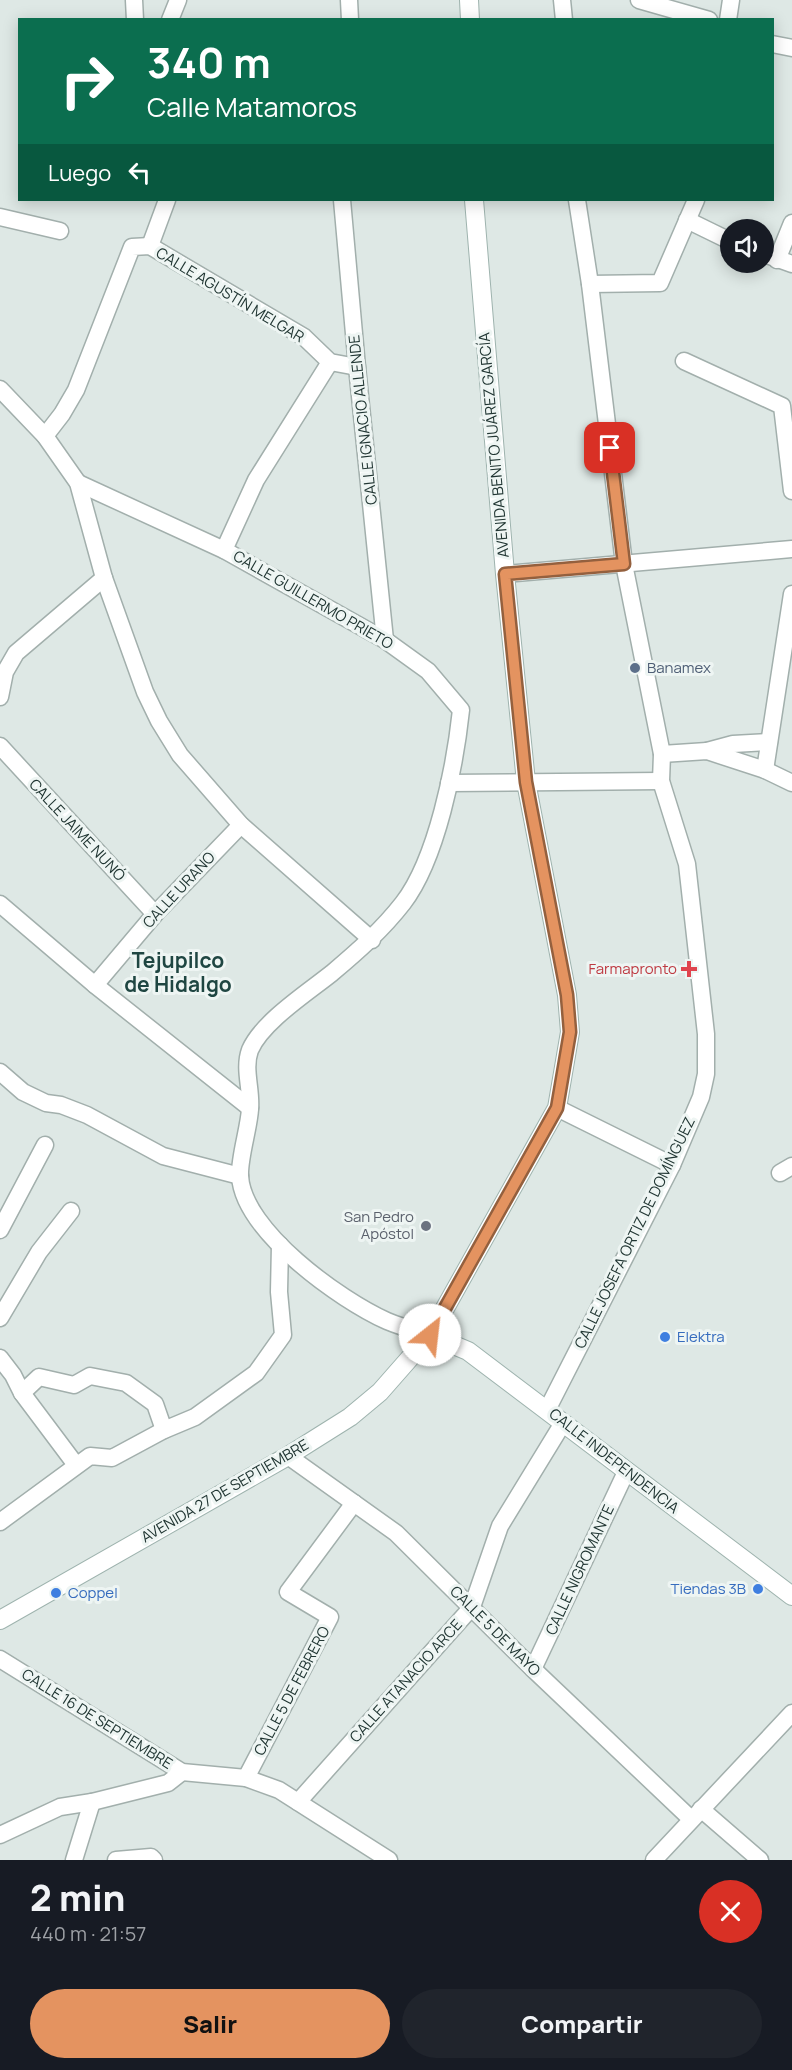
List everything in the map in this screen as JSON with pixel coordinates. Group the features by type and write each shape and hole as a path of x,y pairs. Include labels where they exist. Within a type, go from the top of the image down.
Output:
{"main road":[{"path":"469,0 470,18"},
{"name":"AVENIDA BENITO JUÁREZ GARCÍA","path":"430,1335 557,1108 570,1032 567,995 526,782 505,574 474,201"},
{"name":"CALLE INDEPENDENCIA","path":"430,1335 468,1351 626,1472 790,1590"},
{"name":"AVENIDA 27 DE SEPTIEMBRE","path":"0,1620 288,1456 350,1417 380,1392 430,1335"}],"street":[{"path":"134,0 135,18"},
{"path":"171,18 178,0"},
{"path":"349,0 351,18"},
{"path":"562,0 564,18"},
{"path":"639,0 702,18"},
{"path":"728,18 731,0"},
{"path":"774,44 792,48"},
{"path":"150,246 167,201"},
{"name":"CALLE IGNACIO ALLENDE","path":"342,201 385,640"},
{"name":"CALLE JOSEFA ORTIZ DE DOMÍNGUEZ","path":"547,1410 672,1165 702,1097 706,1074 706,1034 687,864 662,781 662,754 624,564 590,284 577,201"},
{"path":"590,284 660,283 696,201"},
{"path":"0,217 60,231"},
{"path":"687,220 720,236"},
{"path":"777,260 792,223"},
{"name":"CALLE AGUSTÍN MELGAR","path":"45,436 62,414 76,390 132,247 150,246 304,337 330,362"},
{"path":"684,361 782,406 792,491"},
{"path":"224,550 256,480 330,362 357,368"},
{"path":"0,389 21,408 45,436 78,483 104,578 145,692 159,721 180,755 241,825 372,940"},
{"name":"CALLE GUILLERMO PRIETO","path":"78,483 224,550 385,640 428,671 461,710 457,747 429,855 404,902 372,940 266,1027 250,1050 247,1066 250,1108 240,1176"},
{"path":"505,574 792,549"},
{"path":"0,697 5,672 16,653 104,578"},
{"path":"765,770 792,594"},
{"path":"662,754 707,751 733,744 769,742"},
{"name":"CALLE JAIME NUNÓ","path":"0,746 155,914"},
{"path":"707,751 765,770 792,783"},
{"path":"449,783 662,781"},
{"name":"CALLE URANO","path":"95,985 155,914 241,825"},
{"path":"0,904 95,985 250,1108"},
{"path":"0,1072 22,1092 46,1103 62,1105 87,1115 163,1156 240,1176 247,1201 264,1227 312,1275 345,1298 387,1321 430,1335"},
{"path":"557,1108 672,1165"},
{"path":"0,1230 45,1145"},
{"path":"0,1318 39,1252 71,1211"},
{"path":"0,1522 90,1456 111,1458 164,1430 195,1417 256,1373 283,1335 279,1292 280,1245"},
{"path":"0,1358 13,1375 22,1393 76,1465"},
{"path":"22,1393 39,1377 74,1385 90,1376 126,1383 154,1404 164,1430"},
{"name":"CALLE ATANACIO ARCE","path":"298,1802 472,1607 500,1526 564,1423"},
{"name":"CALLE 5 DE MAYO","path":"288,1456 396,1533 533,1669 696,1814 760,1860"},
{"name":"CALLE NIGROMANTE","path":"533,1669 626,1472"},
{"name":"CALLE 5 DE FEBRERO","path":"246,1778 330,1617 288,1592 354,1503"},
{"name":"CALLE 16 DE SEPTIEMBRE","path":"0,1659 182,1772 246,1778 279,1790 389,1860"},
{"path":"654,1860 792,1713"},
{"path":"0,1834 60,1807 92,1802 168,1783 182,1772"},
{"path":"74,1860 92,1802"},
{"path":"116,1860 151,1857 154,1860"}],"place":[{"name":"Banamex","path":"635,668"},
{"name":"Farmapronto","path":"689,969"},
{"name":"San Pedro Apóstol","path":"426,1226"},
{"name":"Elektra","path":"665,1337"},
{"name":"Tiendas 3B","path":"758,1589"},
{"name":"Coppel","path":"56,1593"}],"district":[{"name":"Tejupilco de Hidalgo","path":"178,973"}],"route":[{"path":"430,1335 557,1108 570,1032 567,995 526,782 505,574 624,564 610,448"}]}
